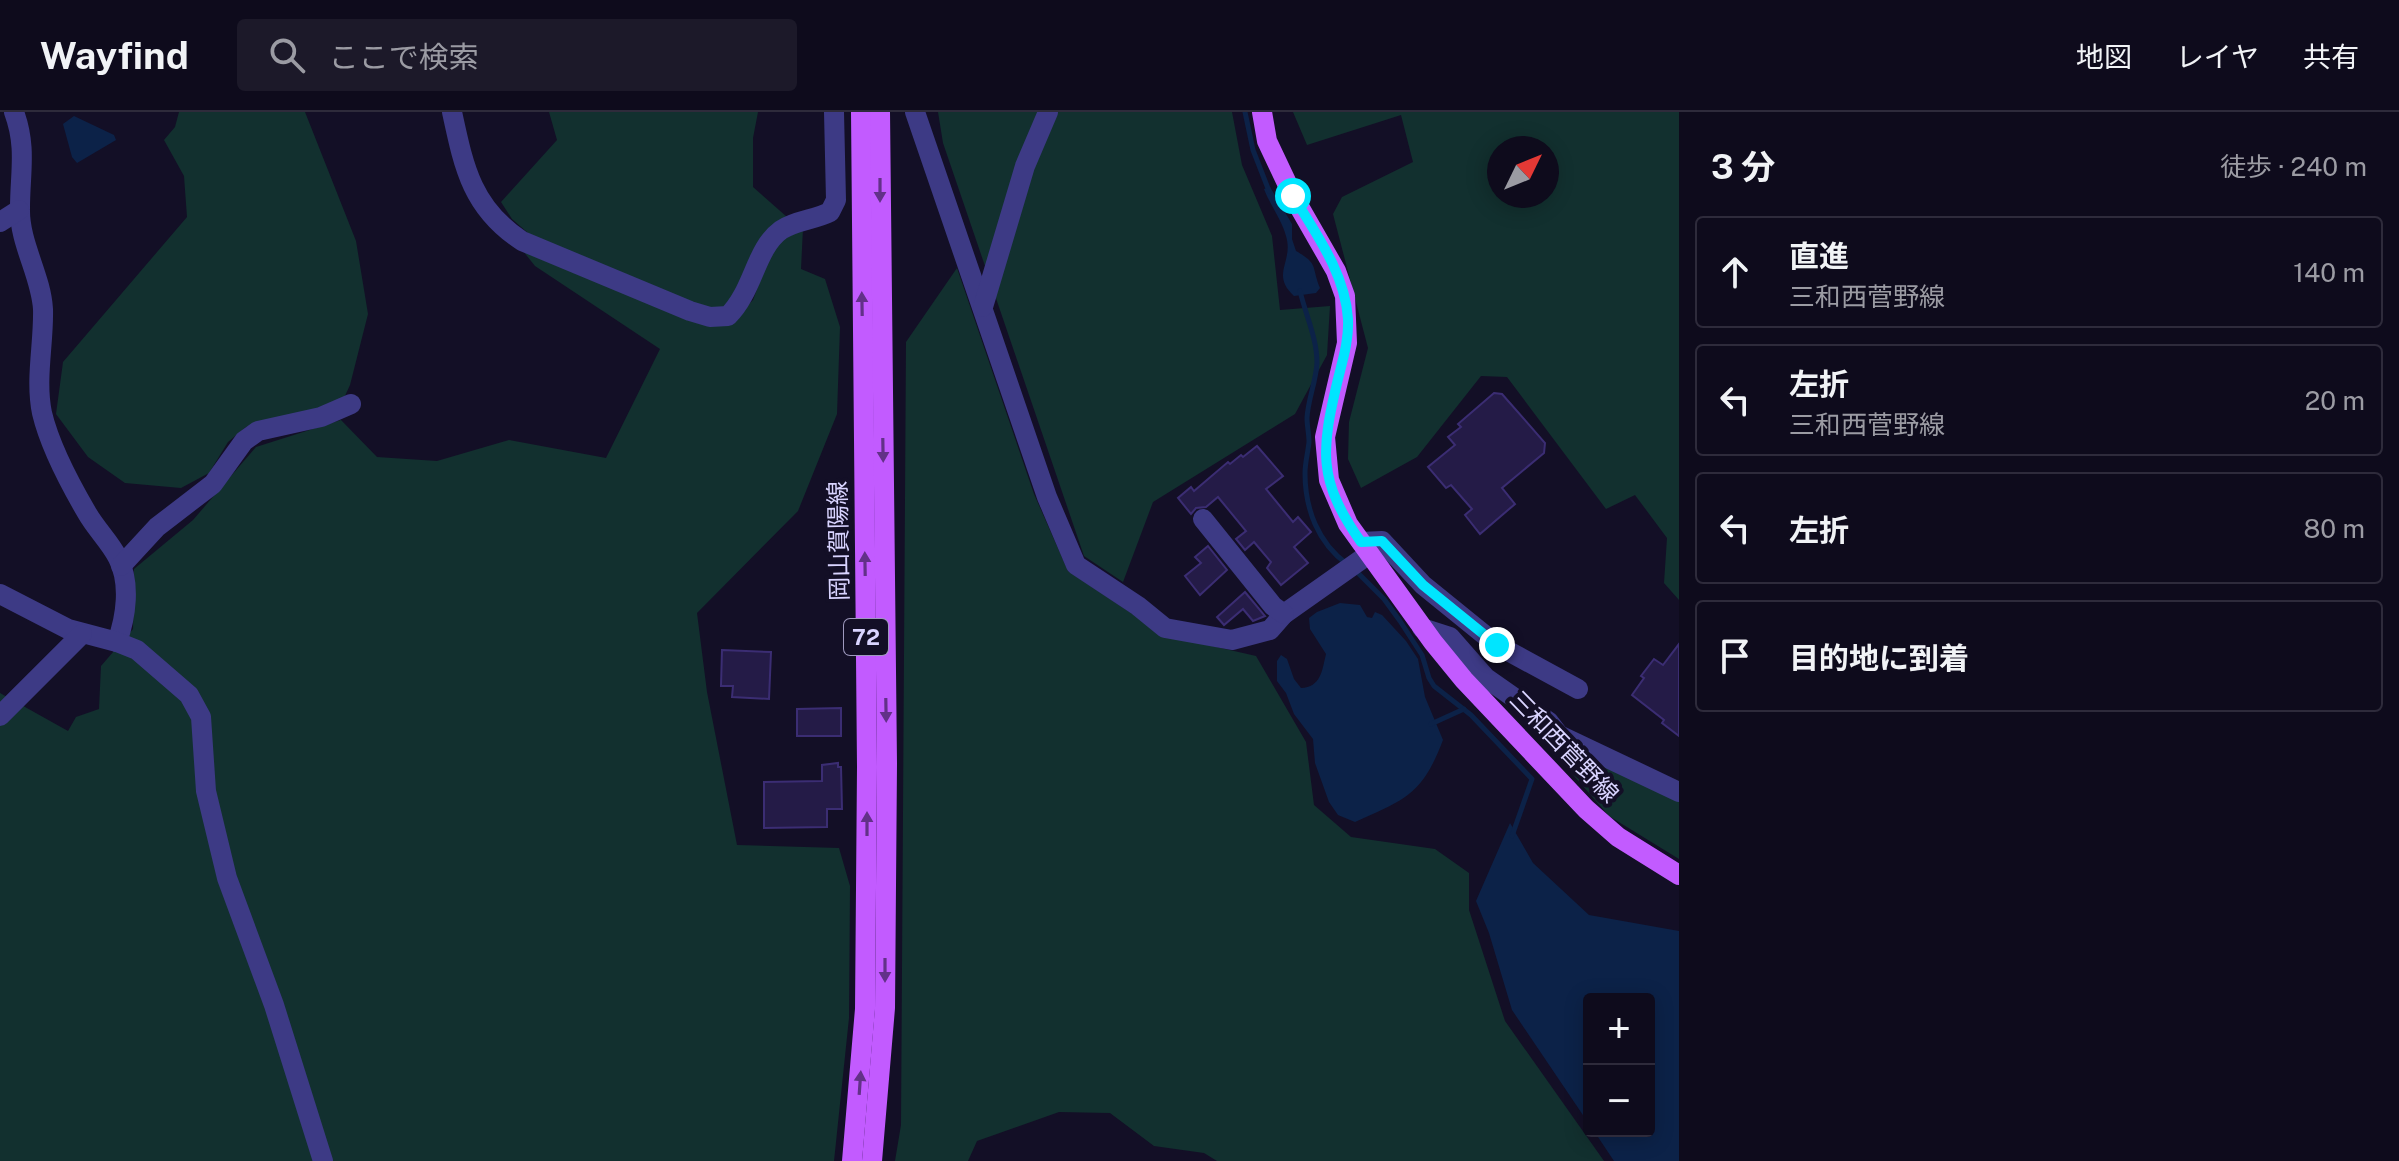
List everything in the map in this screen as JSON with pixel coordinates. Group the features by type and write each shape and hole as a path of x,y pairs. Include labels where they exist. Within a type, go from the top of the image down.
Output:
{"main road":[{"name":"岡山賀陽線","path":"852,1161 865,1009 867,767 861,112"},
{"name":"岡山賀陽線","path":"872,1161 885,1008 887,778 880,112"},
{"name":"三和西菅野線","path":"1262,112 1267,141 1293,196 1336,271 1345,296 1347,343 1325,437 1325,459 1357,558 1422,628 1464,680 1586,809 1618,837 1679,875"}],"street":[{"path":"452,112 462,158 474,190 499,226 522,241 710,317 728,316 740,304 767,241 784,228 830,212 836,200 834,112"},
{"path":"915,112 1047,497 1076,565 1165,628 1232,640 1270,630 1284,614 1382,541 1423,585 1497,645 1578,689"},
{"path":"983,307 1025,166 1048,112"},
{"path":"19,117 23,163 19,210 43,309 39,361 42,412 54,445 87,513 121,566 125,595 123,623 117,642"},
{"path":"0,222 19,210"},
{"path":"121,566 157,527 213,484 244,441 258,431 321,417 351,404"},
{"path":"1203,519 1273,606 1284,614"},
{"path":"0,594 82,634 137,650 189,695 201,717 206,791 227,878 274,1005 323,1161"},
{"path":"1422,628 1450,637 1486,678 1549,722 1559,735 1679,792"},
{"path":"0,716 82,634"}],"green space":[{"path":"179,112 305,112 356,241 368,314 344,398 331,406 246,427 228,442 209,473 181,488 125,483 88,457 56,414 63,362 187,217 184,176 164,140 175,127"},
{"path":"549,112 758,112 753,138 753,187 787,217 727,307 707,311 536,240 512,219 501,202 557,140"},
{"path":"938,112 1232,112 1242,165 1272,236 1280,310 1330,306 1327,355 1295,414 1153,502 1123,582 1084,556 943,143"},
{"path":"1293,112 1679,112 1679,600 1664,583 1667,538 1635,495 1606,509 1507,377 1481,376 1417,457 1361,488 1348,459 1349,422 1368,348 1333,214 1342,197 1413,162 1401,115 1307,145"},
{"path":"803,228 801,269 825,279 840,327 837,414 798,511 697,613 707,692 737,845 839,848 850,886 849,1018 834,1161 0,1161 0,693 68,731 76,717 99,709 101,666 133,629 134,569 193,520 256,447 341,420 377,457 437,461 509,440 606,458 660,349 535,266 519,246 731,322 753,300 773,246"},
{"path":"957,268 1034,494 1068,571 1164,635 1256,656 1306,742 1314,805 1351,837 1435,849 1469,873 1469,910 1505,1021 1583,1131 1583,1137 1587,1137 1604,1161 1217,1161 1204,1153 1154,1146 1110,1113 1059,1112 977,1141 968,1161 895,1161 901,1125 906,342"},
{"path":"1547,745 1561,745 1679,799 1679,859 1609,816"}],"water":[{"path":"74,116 114,135 116,140 77,163 72,157 63,124"},
{"path":"1270,187 1292,224 1296,251 1313,266 1320,288 1316,293 1294,296 1287,288 1283,274 1288,245 1282,224 1264,189"},
{"path":"1340,603 1360,605 1367,617 1372,618 1375,612 1382,615 1406,641 1418,659 1425,697 1443,740 1428,773 1410,793 1355,822 1338,815 1329,802 1315,763 1313,739 1294,714 1286,693 1277,681 1277,661 1281,655 1287,659 1301,688 1317,681 1326,654 1310,629 1309,618"},
{"path":"1510,823 1533,863 1589,915 1679,931 1679,1161 1614,1161 1598,1137 1655,1137 1655,993 1583,993 1583,1115 1512,1010 1476,901"}],"building":[{"path":"1494,393 1502,394 1545,443 1544,453 1502,488 1515,504 1480,534 1465,515 1472,509 1451,485 1446,488 1428,467 1455,445 1448,437 1461,427 1458,424"},
{"path":"1257,446 1283,476 1266,489 1293,522 1298,517 1311,532 1294,547 1308,563 1281,585 1267,568 1271,562 1254,542 1245,550 1236,539 1246,531 1218,497 1206,507 1196,508 1191,514 1178,498 1191,487 1194,491 1228,462 1230,464 1241,455 1243,457"},
{"path":"1208,546 1227,570 1200,595 1185,576 1201,563 1195,557"},
{"path":"1245,592 1265,616 1253,621 1243,609 1224,625 1217,617"},
{"path":"1679,644 1679,736 1632,695 1654,659 1663,665"},
{"path":"722,650 771,652 769,699 732,697 733,686 721,686"},
{"path":"841,708 841,736 797,736 797,709"},
{"path":"838,763 841,767 842,809 827,809 827,827 764,828 764,782 822,781 822,765"}],"waterway":[{"path":"1245,112 1253,150 1269,191"},
{"path":"1300,291 1317,354 1307,418 1307,499 1321,535 1347,564"},
{"path":"1355,570 1384,599 1400,621 1422,655 1434,686 1471,715 1532,779 1512,836"},
{"path":"1431,724 1464,709"}],"route":[{"path":"1293,196 1336,271 1345,296 1347,343 1325,437 1325,459 1337,503 1361,542 1382,541 1423,585 1497,645"}]}
